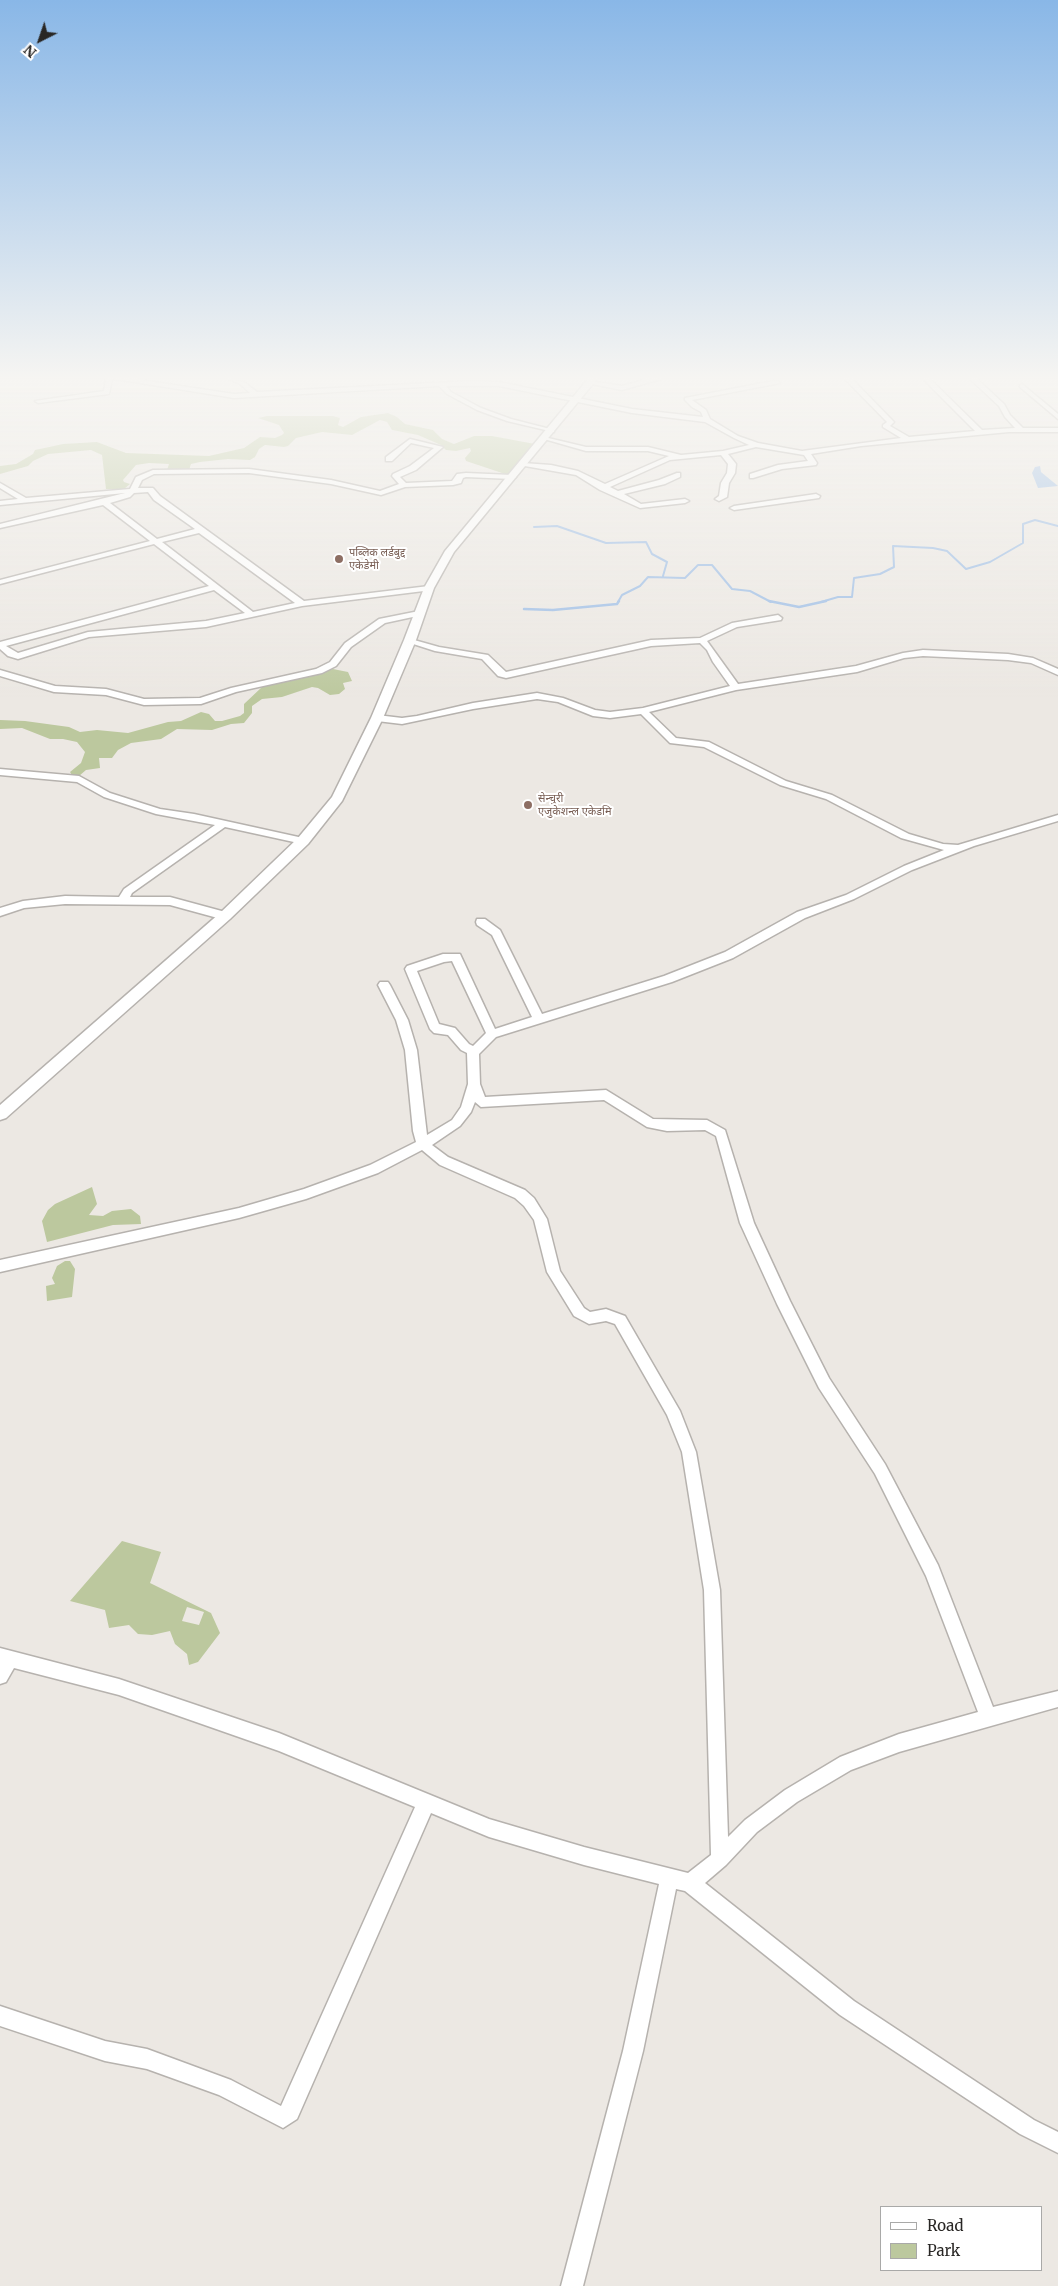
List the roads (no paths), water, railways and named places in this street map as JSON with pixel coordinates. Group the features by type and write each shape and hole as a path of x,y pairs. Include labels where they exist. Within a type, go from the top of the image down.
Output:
{"main road":[{"path":"0,1114 225,916 303,841 338,798 377,718 410,640 429,588 450,551 506,486"}],"street":[{"path":"1,486 23,499"},
{"path":"0,526 118,499 133,490 135,486"},
{"path":"346,486 375,493 402,486"},
{"path":"598,486 640,506 684,501"},
{"path":"602,488 608,486"},
{"path":"618,494 649,486"},
{"path":"719,499 723,497 725,486"},
{"path":"0,503 23,499 150,490 157,498 302,604"},
{"path":"734,508 816,496"},
{"path":"104,502 252,615"},
{"path":"0,582 200,530"},
{"path":"0,645 214,587"},
{"path":"0,645 11,654 18,656 88,635 206,624 302,604 429,588"},
{"path":"0,673 54,689 106,692 144,702 201,701 234,690 319,671 333,664 348,645 382,622 419,613"},
{"path":"410,640 438,649 485,657 501,674 506,675 613,650 658,642 702,640 735,625 778,618"},
{"path":"702,640 711,649 717,662 736,687"},
{"path":"377,718 402,721 417,719 509,699 537,696 560,700 594,713 610,715 643,711 736,687 857,669 903,656 923,653 1008,657 1033,661 1058,672"},
{"path":"643,711 673,741 706,744 783,783 829,797 911,838 943,848 961,848"},
{"path":"0,772 79,779 107,795 159,812 194,817 303,841"},
{"path":"0,1266 240,1214 289,1200 374,1169 423,1144 456,1124 467,1109 474,1084 473,1053 492,1034 668,980 729,955 801,915 850,897 908,868 961,848 1058,818"},
{"path":"122,901 128,891 223,824"},
{"path":"0,912 23,906 65,900 170,901 225,916"},
{"path":"481,922 496,933 539,1020"},
{"path":"475,1051 465,1047 451,1031 438,1030 434,1026 411,969 443,958 456,957 492,1034"},
{"path":"384,985 402,1020 411,1050 419,1131 423,1144 434,1155 444,1161 520,1194 529,1202 540,1219 554,1272 579,1312 589,1318 606,1315 620,1320 673,1411 689,1452 712,1590 720,1859"},
{"path":"474,1084 481,1102 606,1095 651,1124 707,1126 720,1133 747,1223 784,1304 824,1383 880,1469 932,1571 972,1668 988,1717"},
{"path":"0,1676 5,1658 119,1687 279,1742 489,1828 690,1883 847,2008 1027,2127 1058,2142"},
{"path":"690,1883 720,1859 751,1826 791,1796 846,1763 899,1743 1058,1699"},
{"path":"0,2016 105,2051 147,2059 224,2088 283,2118 290,2112 428,1802"},
{"path":"572,2286 633,2052 669,1878"}],"water":[{"path":"1037,486 1058,486 1038,488"}],"waterway":[{"path":"821,602 838,597 852,597 854,578 880,574 894,567 893,546 933,548 947,551 966,569 990,562 1023,543 1023,524 1035,520 1058,526"},
{"path":"534,527 557,526 606,543 646,542 652,554 667,562 663,576"},
{"path":"618,602 622,595 640,586 648,577 685,578 698,565 712,565 732,589 750,591 769,601"},
{"path":"524,609 553,610 617,604 619,601"},
{"path":"769,601 799,607 826,601"}],"place":[{"name":"पब्लिक लर्डबुद्द एकेडेमी","path":"339,559"},
{"name":"सेन्चुरी एजुकेशन्ल एकेडमि","path":"528,805"}]}
